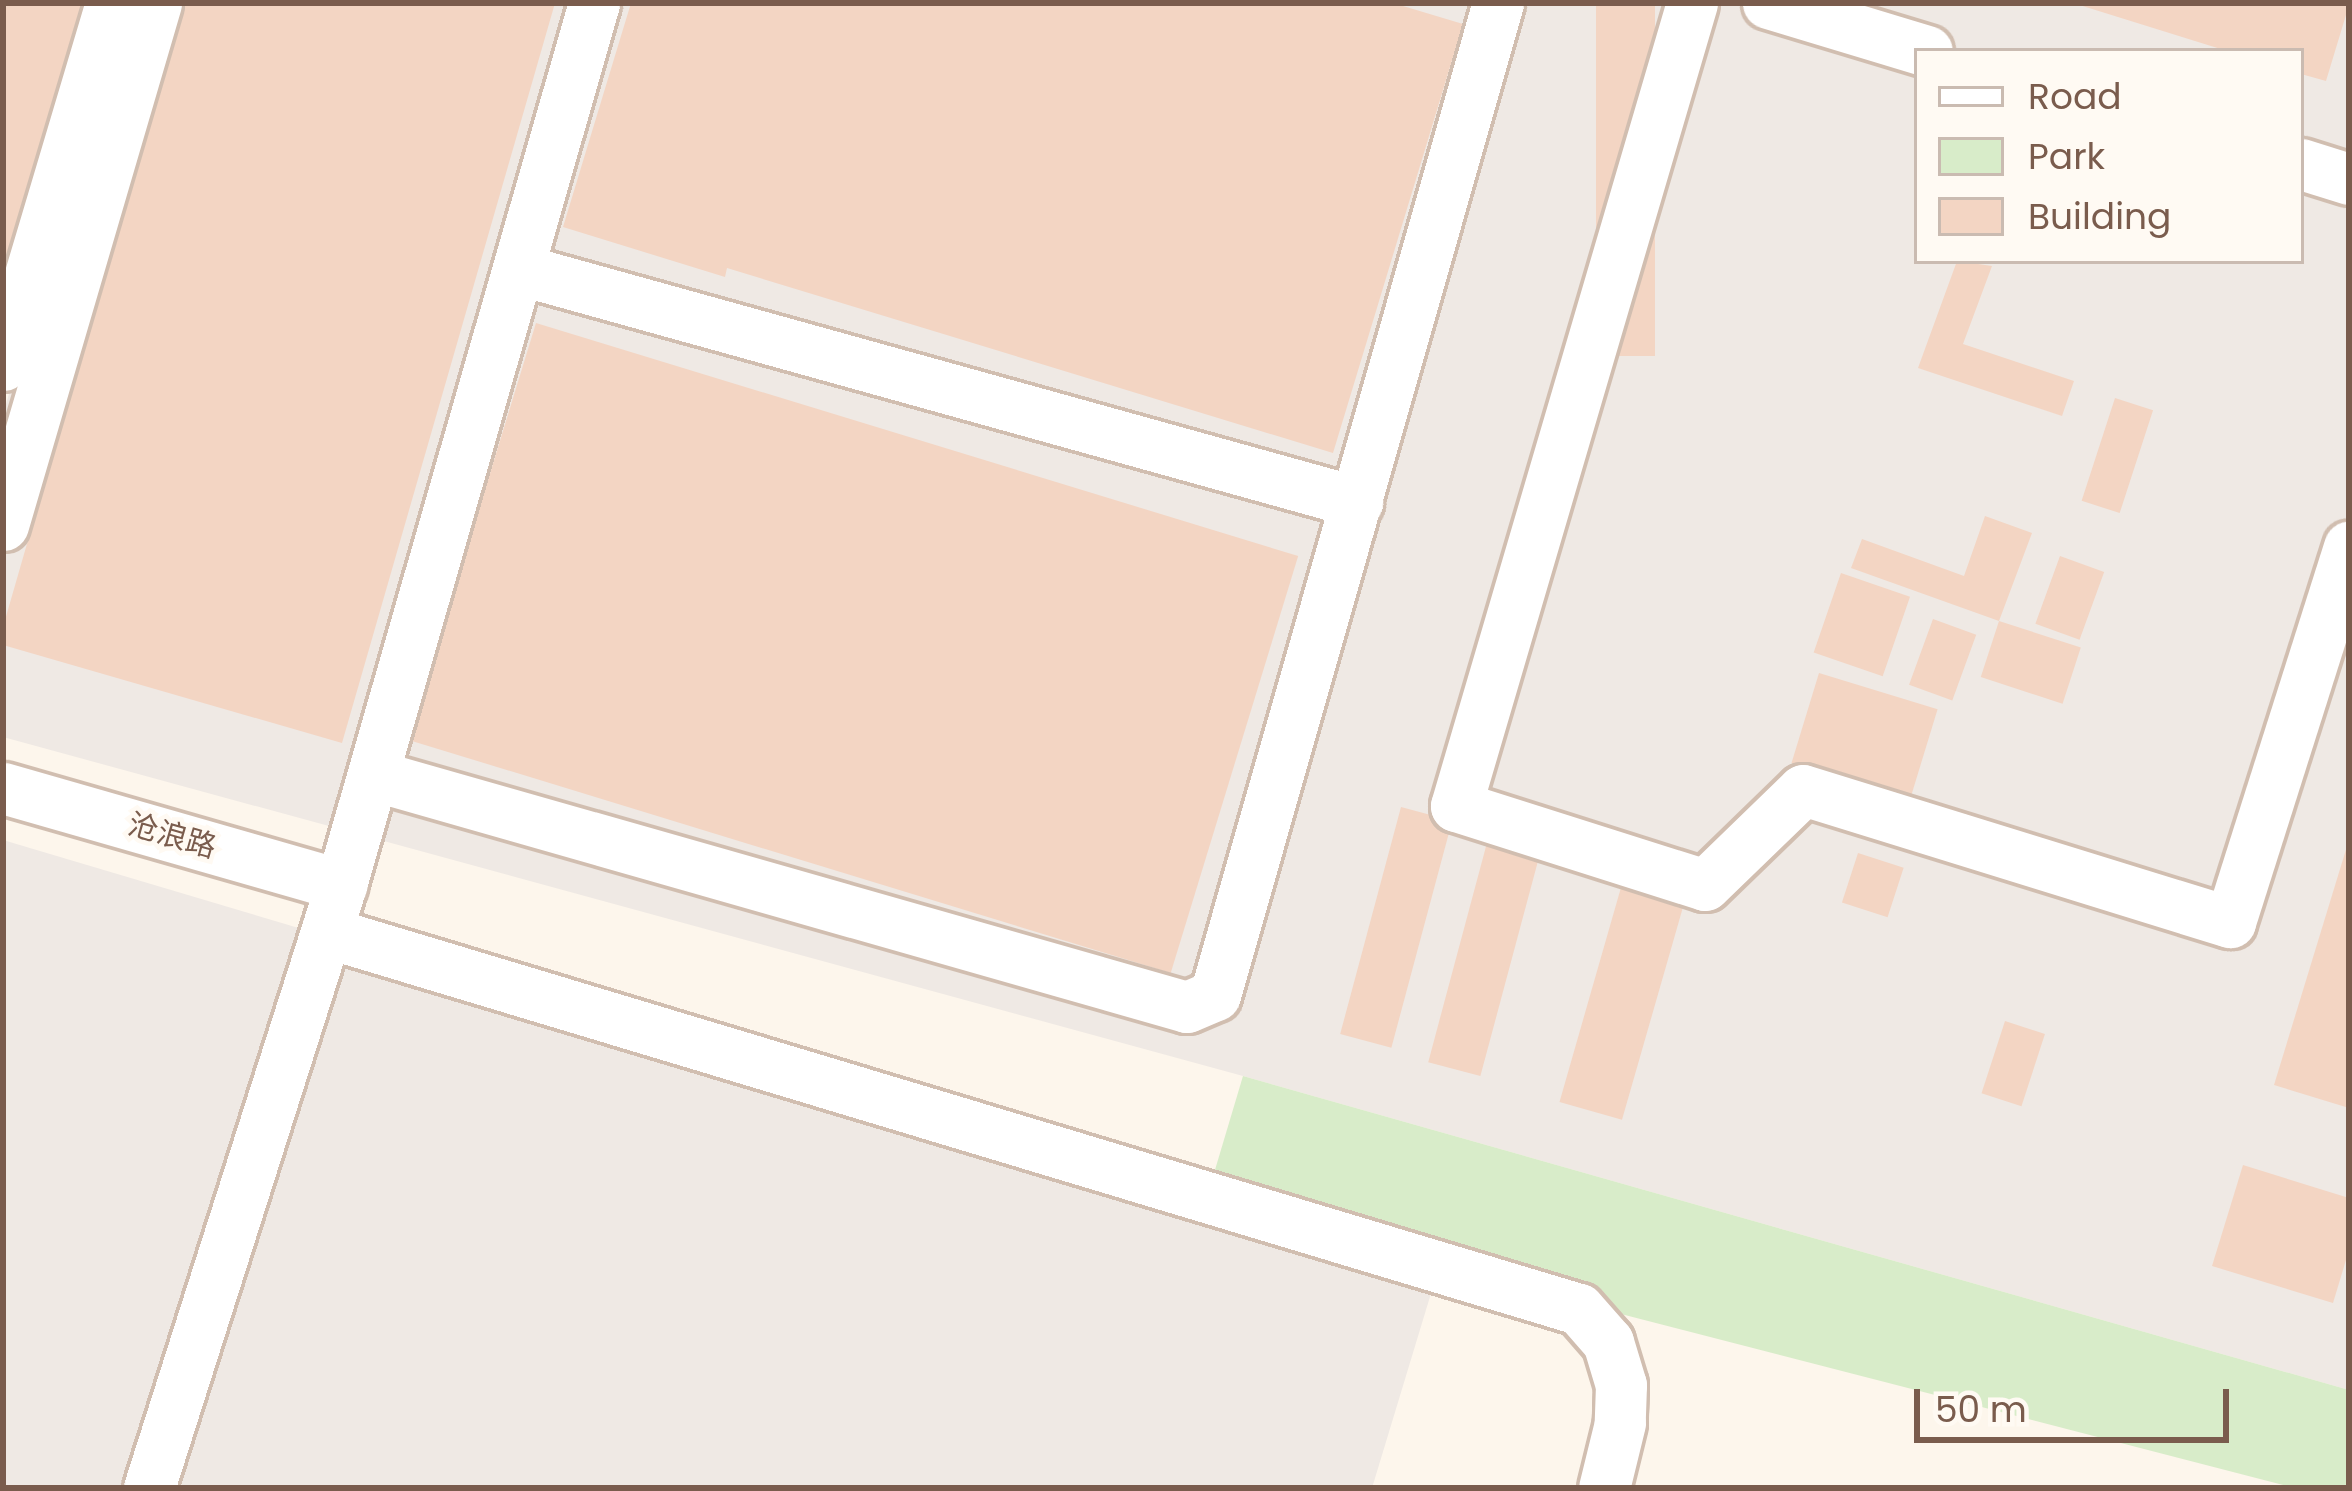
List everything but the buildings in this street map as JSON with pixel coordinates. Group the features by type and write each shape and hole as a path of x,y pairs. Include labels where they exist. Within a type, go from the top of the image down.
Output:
{"street":[{"path":"3,365 110,3"},
{"path":"3,525 156,3"},
{"path":"149,1488 334,909 594,3"},
{"path":"373,775 1187,1007 1215,995 1498,3"},
{"path":"1692,3 1456,806 1705,885 1803,790 2230,922 2349,546"},
{"path":"1768,3 1917,48"},
{"path":"2304,165 2349,179"},
{"path":"518,269 1357,502"},
{"name":"沧浪路","path":"3,788 334,909 1579,1309 1608,1342 1621,1385 1619,1423 1604,1488"}],"shaded area":[{"path":"126,3 2349,3 2349,1390 1243,1076 3,737 3,414"},
{"path":"3,840 1439,1267 1372,1488 3,1488"}],"green space":[{"path":"1243,1076 2349,1390 2349,1488 2295,1488 1439,1267 1206,1200"}]}
